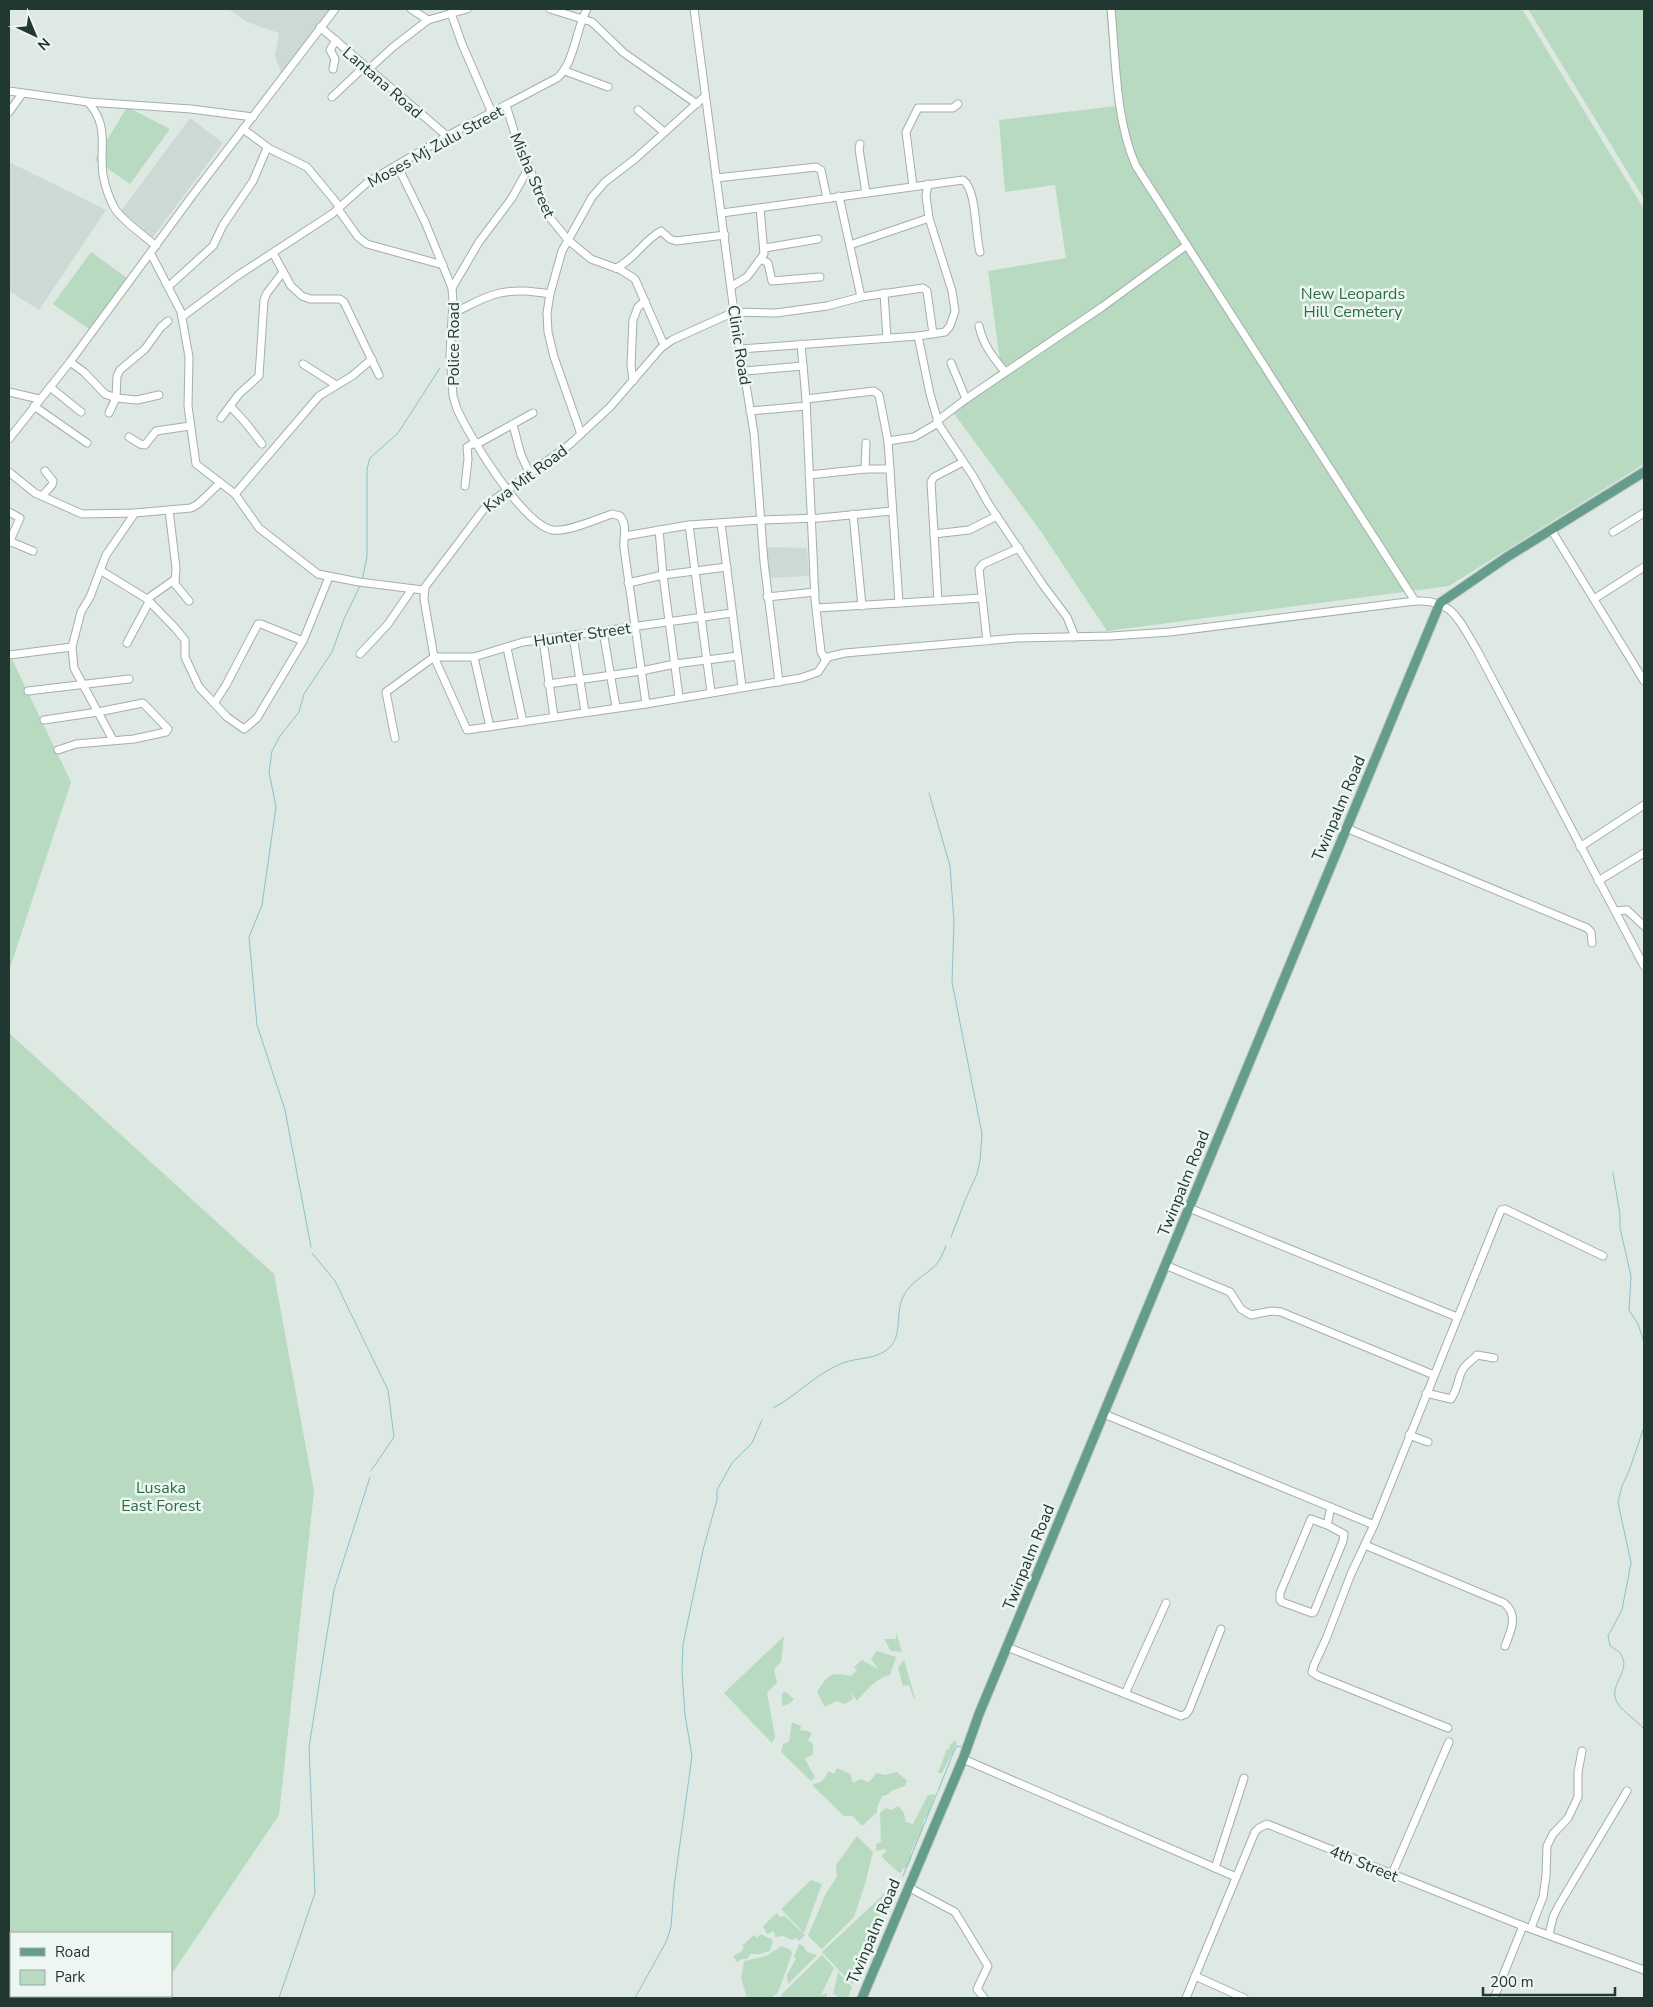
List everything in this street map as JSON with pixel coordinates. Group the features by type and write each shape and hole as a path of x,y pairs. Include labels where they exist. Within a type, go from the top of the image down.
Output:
{"main road":[{"path":"1440,603 1472,580 1644,472"},
{"name":"Twinpalm Road","path":"862,1998 963,1759 979,1714 1440,603"}],"street":[{"path":"9,439 70,362 243,129 335,9"},
{"path":"411,9 428,20"},
{"path":"332,97 428,20 467,9"},
{"path":"550,9 582,18 597,27 624,53 697,104"},
{"path":"586,9 565,71 608,87"},
{"name":"Clinic Road","path":"694,9 734,312 750,410 768,597 779,682"},
{"path":"1111,9 1119,106 1130,152 1136,166 1415,600"},
{"path":"451,13 462,44 492,113"},
{"name":"Lantana Road","path":"320,27 446,136"},
{"path":"333,68 335,59 330,50 336,40"},
{"name":"Moses Mj Zulu Street","path":"182,317 237,276 339,208 368,182 446,136 557,78 565,71"},
{"path":"9,91 88,102 191,109 253,117"},
{"path":"9,112 22,94"},
{"path":"581,434 552,348 548,313 550,294 558,262 568,240 597,190 705,96"},
{"path":"88,102 97,112 100,120 103,135 103,174 115,210 156,246"},
{"path":"913,186 906,132 918,108 953,108 958,104"},
{"name":"Misha Street","path":"506,105 515,134 547,214 568,240 592,258 616,268 635,279 664,345"},
{"path":"638,110 664,132"},
{"path":"243,129 267,148 307,167 339,208 358,237 367,244 442,265"},
{"path":"860,144 859,149 866,193"},
{"path":"168,287 214,246 223,225 253,181 267,148"},
{"name":"Police Road","path":"397,165 425,222 452,288 453,313 450,348 453,396 459,415 506,490 538,522 547,528 559,530 615,514 624,521 624,536"},
{"path":"452,288 479,242 512,198 529,167"},
{"path":"716,178 816,167 821,170 826,198"},
{"path":"722,213 963,180 971,195 980,252"},
{"path":"741,349 918,336 945,332 950,326 955,311 952,291 929,218 926,196 928,184"},
{"path":"839,196 862,297"},
{"path":"732,286 747,277 761,259 765,248 760,208"},
{"path":"850,245 929,218"},
{"path":"616,268 625,264 660,231 676,241 725,235"},
{"path":"765,248 818,239"},
{"path":"888,441 914,437 937,422 966,399 1102,308 1187,245"},
{"path":"273,253 292,286 306,298 336,298 344,302 379,375"},
{"path":"151,254 182,317 189,357 188,406 196,464 235,494 259,528 313,572 328,577 361,583 423,590 434,657 468,730 779,682 815,674 821,669 828,656 845,652 987,641 1199,629 1415,600 1430,600 1448,607 1477,650 1644,966"},
{"path":"761,259 768,263 772,281 820,277"},
{"path":"221,418 239,394 259,376 264,300 283,272"},
{"path":"734,312 776,313 826,306 884,293 925,289 933,334"},
{"path":"453,313 488,297 507,291 525,290 550,294"},
{"path":"884,293 887,338"},
{"path":"634,381 631,365 633,320 638,307 645,301"},
{"name":"Kwa Mit Road","path":"423,590 480,512 492,500 530,474 581,434 610,407 664,345 734,312"},
{"path":"109,413 116,398 117,376 120,370 144,349 161,327 168,322"},
{"path":"979,326 985,344 1006,372"},
{"path":"918,336 937,422 997,516 1067,617 1075,637"},
{"path":"801,344 806,402 815,592 821,652 825,659"},
{"path":"235,494 324,392 352,376 372,359"},
{"path":"70,362 84,372 105,394 116,398 137,400 159,395"},
{"path":"302,364 336,385"},
{"path":"951,364 966,399"},
{"path":"745,371 803,366"},
{"path":"50,387 81,412"},
{"path":"9,392 40,399"},
{"path":"750,410 877,392 880,397 888,441 899,603"},
{"path":"34,406 87,443"},
{"path":"230,406 262,444"},
{"path":"465,486 468,462 467,447 512,425 533,412"},
{"path":"512,425 521,455 530,474"},
{"path":"129,437 145,445 156,431 190,426"},
{"path":"865,469 866,443"},
{"path":"938,601 932,479 963,462"},
{"path":"809,475 865,469 890,469"},
{"path":"42,496 52,485 53,481 45,471"},
{"path":"9,472 29,489 82,514 134,513 194,506 220,483"},
{"path":"168,510 176,568 174,580 176,588 189,601"},
{"path":"646,704 628,583 624,536 689,525 892,511"},
{"path":"9,512 20,518 9,542 33,551"},
{"path":"113,740 74,668 72,647 82,612 90,597 106,555 134,513"},
{"path":"1613,532 1644,513"},
{"path":"853,514 862,606"},
{"path":"934,534 969,530 997,516"},
{"path":"721,523 742,688"},
{"path":"689,525 711,692"},
{"path":"659,530 679,698"},
{"path":"1552,530 1644,681"},
{"path":"987,641 979,574 980,566 1019,548"},
{"path":"628,583 726,567"},
{"path":"1594,599 1644,567"},
{"path":"100,570 148,600 183,637 185,657 198,684 227,717 241,728 246,728 260,714 304,641 328,577"},
{"path":"127,643 148,600 174,580"},
{"path":"360,654 388,624 412,589"},
{"path":"768,597 815,592"},
{"path":"817,608 982,598"},
{"name":"Hunter Street","path":"434,657 474,657 524,642 732,613"},
{"path":"214,702 226,686 258,624 304,641"},
{"path":"603,631 616,707"},
{"path":"573,636 585,712"},
{"path":"543,640 554,717"},
{"path":"9,655 72,647"},
{"path":"507,648 523,722"},
{"path":"548,684 738,656"},
{"path":"394,738 386,692 434,657"},
{"path":"474,657 490,727"},
{"path":"28,692 129,679"},
{"path":"44,720 143,703 168,729 166,732 140,738 76,744 58,750"},
{"path":"1580,847 1644,805"},
{"path":"1346,828 1587,928 1591,932 1592,943"},
{"path":"1598,881 1644,853"},
{"path":"1615,911 1627,910 1644,926"},
{"path":"1189,1208 1457,1317"},
{"path":"1448,1728 1318,1676 1312,1672 1314,1665 1374,1524 1501,1210 1505,1209 1602,1256"},
{"path":"1165,1265 1230,1292 1241,1309 1251,1315 1272,1311 1281,1312 1434,1374"},
{"path":"1426,1393 1451,1399 1456,1392 1460,1375 1465,1366 1478,1355 1494,1358"},
{"path":"1104,1414 1374,1524"},
{"path":"1409,1435 1428,1442"},
{"path":"1327,1525 1331,1508"},
{"path":"1311,1519 1327,1525 1344,1534 1343,1541 1314,1612 1282,1602 1280,1600 1280,1593 1311,1519"},
{"path":"1365,1544 1504,1603 1511,1610 1514,1622 1505,1646"},
{"path":"1125,1694 1166,1603"},
{"path":"1007,1647 1181,1716 1186,1714 1221,1629"},
{"path":"1392,1874 1449,1742"},
{"path":"1531,1928 1543,1896 1549,1840 1568,1818 1578,1797 1578,1772 1582,1751"},
{"path":"963,1759 1236,1877"},
{"path":"1215,1868 1244,1778"},
{"path":"1549,1935 1553,1917 1559,1905 1627,1791"},
{"name":"4th Street","path":"1186,1998 1255,1832 1267,1824 1523,1926 1644,1970"},
{"path":"908,1887 948,1907 958,1917 987,1963 988,1970 977,1989 984,1998"},
{"path":"1494,1998 1523,1926"},
{"path":"1195,1976 1244,1998"}],"shaded area":[{"path":"228,9 332,9 282,76 275,55 279,33 247,22"},
{"path":"190,118 223,143 153,237 121,211"},
{"path":"9,162 106,210 39,310 9,291"},
{"path":"766,547 807,548 809,576 768,578"}],"green space":[{"name":"New Leopards Hill Cemetery","path":"1106,9 1522,9 1644,209 1644,464 1449,586 1107,631 1042,533 949,407 1001,369 988,271 1066,258 1055,185 1005,192 999,120 1115,106"},
{"path":"1528,9 1644,9 1644,199"},
{"path":"127,107 170,129 130,184 95,160"},
{"path":"91,252 127,278 89,329 53,304"},
{"path":"9,653 71,782 9,971"},
{"name":"Lusaka East Forest","path":"9,1033 274,1274 314,1491 279,1815 172,1974 172,1932 10,1932 10,1997 156,1998 9,1998"},
{"path":"896,1632 902,1652 891,1651 884,1639 896,1639"},
{"path":"784,1636 781,1662 774,1669 777,1683 767,1692 775,1737 772,1743 724,1693"},
{"path":"877,1651 896,1657 890,1675 885,1676 867,1689 857,1701 851,1692 853,1699 845,1704 836,1701 825,1707 817,1692 824,1681 830,1676 838,1674 851,1676 857,1670 854,1667 862,1660 878,1669 871,1659"},
{"path":"904,1660 914,1699 909,1685 903,1686 898,1668"},
{"path":"786,1692 794,1699 782,1706 782,1693"},
{"path":"792,1722 801,1726 800,1730 808,1731 812,1734 808,1740 813,1744 813,1754 805,1759 815,1777 811,1781 781,1752 783,1744 789,1742"},
{"path":"955,1740 957,1744 942,1773 938,1773 947,1749"},
{"path":"837,1768 850,1774 853,1783 860,1779 869,1782 877,1773 885,1775 897,1772 907,1781 905,1786 882,1796 877,1812 862,1826 853,1816 844,1816 812,1785 822,1781 829,1771 834,1774"},
{"path":"935,1794 928,1815 924,1819 922,1830 911,1852 911,1860 901,1873 898,1872 881,1856 886,1852 885,1849 876,1851 876,1844 881,1842 880,1813 886,1808 891,1810 898,1806 904,1813 906,1822 913,1824 928,1795"},
{"path":"857,1836 873,1852 865,1884 854,1917 822,1949 808,1936 826,1893 837,1877 836,1865"},
{"path":"811,1880 822,1884 804,1933 781,1909"},
{"path":"898,1881 885,1901 875,1932 854,1970 855,1982 852,1984 822,1952"},
{"path":"777,1913 780,1917 785,1916 805,1935 799,1941 797,1938 792,1940 783,1936 775,1937 774,1931 767,1934 763,1926"},
{"path":"761,1934 773,1940 770,1951 751,1954 747,1959 737,1962 733,1956 741,1952 744,1947 742,1946 754,1935 757,1938"},
{"path":"799,1944 807,1952 817,1955 788,1984 787,1975 796,1959 794,1957"},
{"path":"782,1946 791,1950 792,1954 778,1992 772,1998 747,1998 741,1978 744,1961 766,1956"},
{"path":"822,1955 834,1968 821,1995 827,1993 827,1998 781,1998 782,1994"},
{"path":"838,1972 852,1987 848,1998 835,1998 838,1996 833,1994"}],"waterway":[{"path":"362,580 367,557 367,469 370,458 398,433 440,368"},
{"path":"311,1247 285,1110 257,1025 249,937 262,905 276,807 269,772 272,751 280,736 299,712 304,694 332,652 344,619 360,586"},
{"path":"929,793 950,866 954,922 952,982 982,1134 977,1174 951,1237"},
{"path":"1613,1173 1620,1214 1620,1228 1631,1276 1629,1310 1638,1324 1644,1342"},
{"path":"773,1408 833,1367 849,1361 878,1355 889,1348 896,1337 899,1310 903,1297 913,1283 937,1264 946,1246"},
{"path":"312,1253 335,1281 388,1390 394,1437 371,1471"},
{"path":"635,1998 666,1942 671,1927 674,1887 692,1756 685,1715 682,1672 683,1644 703,1550 717,1500 717,1490 732,1463 752,1443 762,1420"},
{"path":"1644,1427 1618,1502 1631,1563 1622,1610 1608,1636 1610,1646 1619,1652 1624,1664 1616,1685 1615,1697 1623,1710 1644,1729"},
{"path":"279,1998 315,1893 309,1747 334,1590 370,1477"},
{"path":"938,1791 954,1751 957,1746 963,1747"},
{"path":"903,1876 937,1793"}]}
